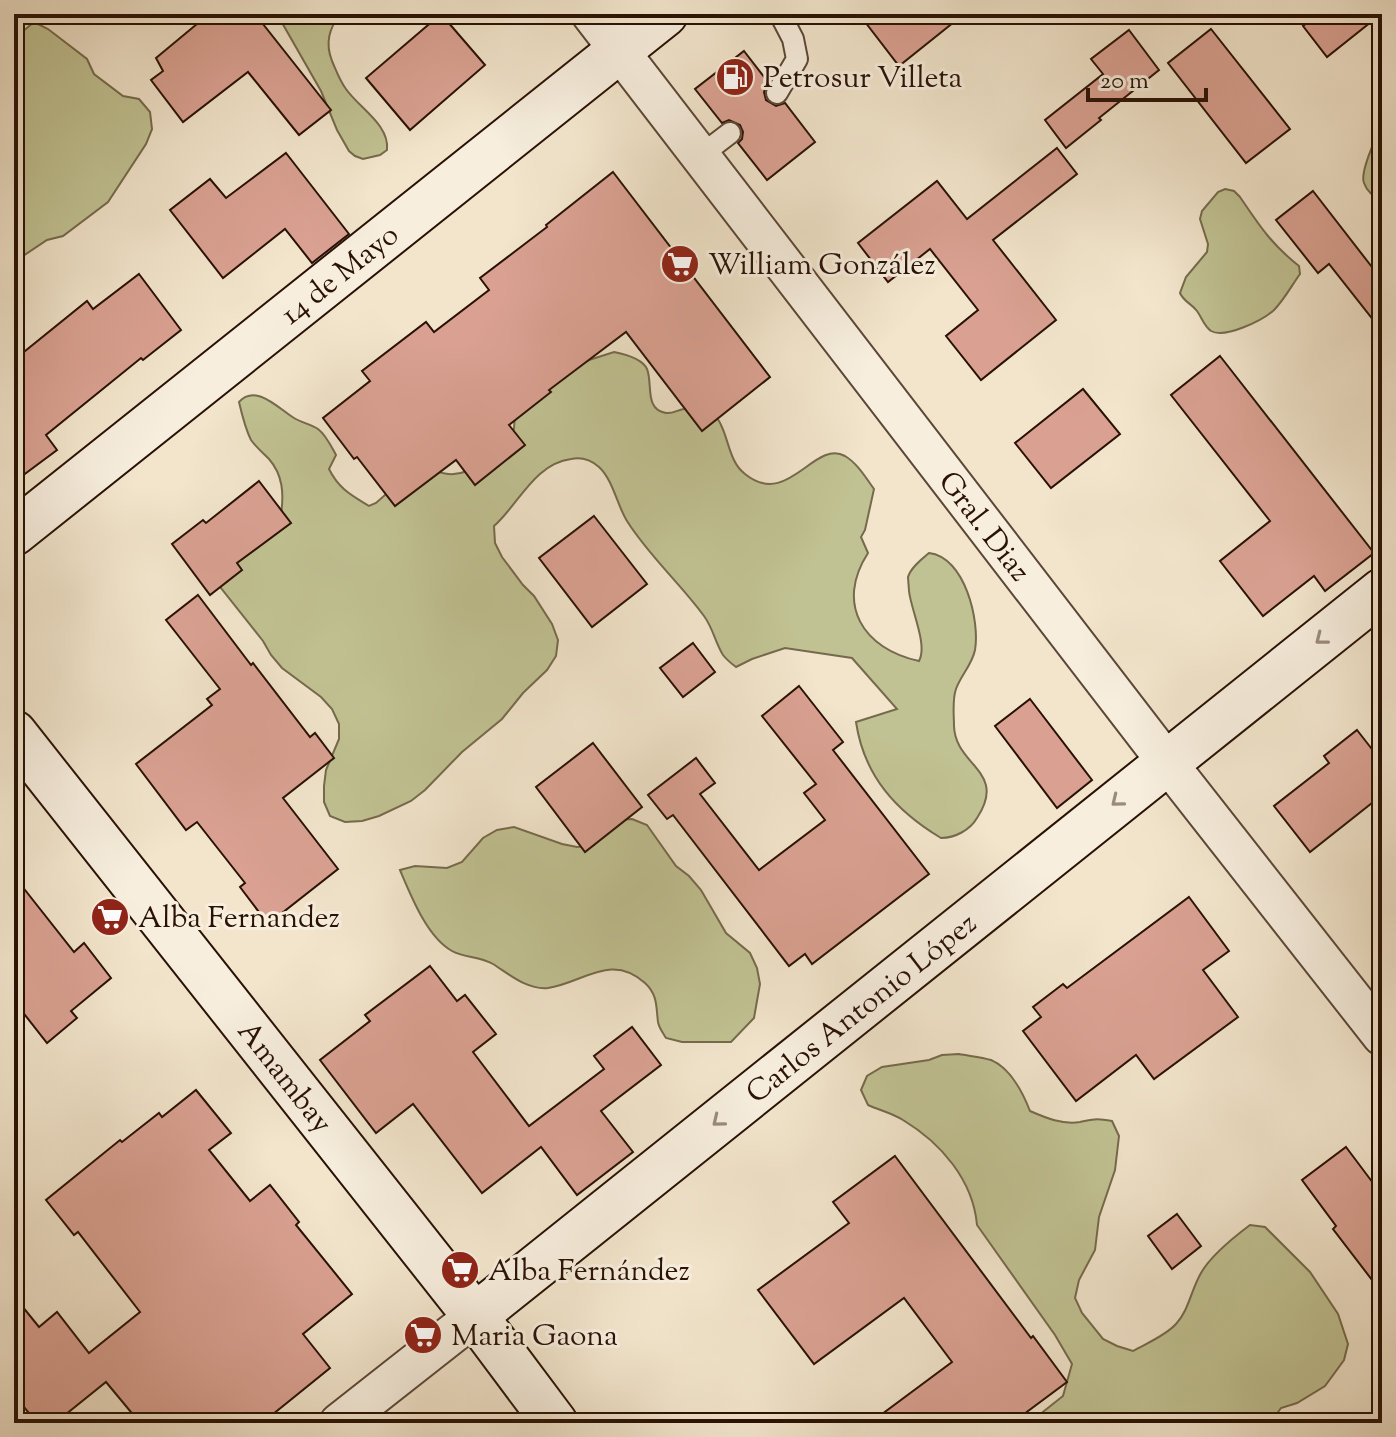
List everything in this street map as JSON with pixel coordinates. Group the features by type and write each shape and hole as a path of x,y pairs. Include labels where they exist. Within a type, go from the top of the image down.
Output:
{"main road":[{"name":"14 de Mayo","path":"14,533 665,14"},
{"name":"Carlos Antonio López","path":"475,1316 1382,591"},
{"name":"Amambay","path":"14,733 475,1316 555,1423"}],"street":[{"name":"Gral. Diaz","path":"591,14 1166,761 1382,1036"},
{"name":"Carlos Antonio López","path":"339,1423 475,1316"}],"lane":[{"path":"777,93 797,59 793,39 780,14"},
{"path":"700,156 730,133"}],"green space":[{"path":"277,14 340,14 329,36 332,61 346,89 384,133 387,150 363,159 349,151 321,91"},
{"path":"34,22 87,59 94,74 123,96 139,99 150,112 152,129 146,144 108,202 63,236 47,240 14,262 14,55 22,32"},
{"path":"1382,128 1382,202 1367,189 1363,178 1369,155"},
{"path":"1225,189 1234,191 1240,197 1273,242 1299,266 1300,274 1269,314 1244,327 1217,333 1209,329 1180,293 1186,277 1207,252 1208,244 1200,219 1202,211 1218,192"},
{"path":"614,352 645,365 650,395 659,411 710,410 720,423 736,464 760,483 774,484 787,479 834,453 845,456 857,467 874,489 861,537 868,553 858,572 854,590 855,606 860,622 883,646 919,661 922,646 910,599 908,577 929,553 942,557 961,578 972,608 976,638 974,655 955,693 954,726 962,751 978,769 987,789 977,818 966,830 952,837 941,838 896,804 875,775 866,759 856,722 897,709 852,658 785,648 736,667 723,655 704,616 636,534 604,472 593,463 578,458 547,468 494,526 495,543 502,557 534,596 558,640 556,656 547,670 502,719 411,801 362,821 345,822 330,816 324,802 324,786 326,770 339,739 339,724 332,709 321,697 282,668 271,655 221,588 215,566 281,514 280,478 274,465 251,440 239,402 253,395 260,396 318,429 336,455 329,469 333,476 346,491 369,506 422,466 450,474 467,471 510,436 514,429 516,396 589,360"},
{"path":"632,819 647,825 676,866 701,890 726,933 750,953 757,968 760,984 754,1018 731,1042 682,1042 666,1038 659,1024 652,992 633,974 609,970 540,988 519,980 488,961 452,951 427,926 400,870 415,866 447,868 462,862 483,838 497,830 514,827 577,847 594,845 616,820"},
{"path":"959,1054 998,1064 1015,1082 1030,1111 1067,1123 1096,1119 1112,1121 1119,1136 1115,1170 1099,1217 1095,1250 1079,1280 1075,1298 1082,1313 1103,1339 1133,1351 1167,1332 1180,1318 1201,1273 1216,1254 1250,1225 1265,1227 1310,1272 1338,1314 1348,1344 1344,1360 1325,1386 1297,1403 1281,1408 1270,1423 1029,1423 1063,1396 1072,1364 977,1225 969,1193 953,1164 917,1129 868,1105 861,1090 867,1076 882,1067"}],"building":[{"path":"209,14 255,14 331,110 299,135 248,72 183,122 151,80 163,71 156,58"},
{"path":"441,14 485,65 410,130 366,78"},
{"path":"859,14 964,14 899,66"},
{"path":"1318,14 1381,14 1327,57 1303,26"},
{"path":"1211,29 1290,129 1246,163 1168,63"},
{"path":"1129,30 1159,70 1066,148 1045,120 1103,74 1091,59"},
{"path":"744,51 768,82 764,92 766,100 776,106 785,103 815,142 767,180 738,143 743,132 740,125 729,120 722,123 695,89"},
{"path":"1057,148 1077,174 993,240 1056,320 981,380 946,336 978,310 930,249 888,282 858,243 937,181 967,219"},
{"path":"286,153 349,234 312,263 285,229 223,278 170,210 210,179 226,198"},
{"path":"613,172 770,377 702,431 626,332 549,390 551,392 509,425 525,445 475,485 456,460 395,506 323,418 370,381 362,371 426,322 434,332 489,290 480,278"},
{"path":"1313,191 1382,280 1382,331 1329,264 1318,273 1276,220"},
{"path":"139,274 181,330 143,360 141,358 46,435 57,450 14,482 14,360 87,301 93,309"},
{"path":"1220,356 1374,553 1325,591 1314,576 1263,616 1220,561 1270,521 1171,395"},
{"path":"1083,389 1120,434 1051,488 1015,443"},
{"path":"259,481 291,523 237,563 242,570 210,595 172,544 203,520 206,523"},
{"path":"594,516 647,584 592,627 539,558"},
{"path":"198,595 310,737 315,733 334,758 283,798 338,869 268,924 240,887 245,883 197,822 186,830 136,764 212,705 207,699 220,689 166,620"},
{"path":"693,643 715,672 683,697 660,668"},
{"path":"799,686 843,742 833,750 929,874 812,964 805,954 789,966 673,815 667,819 648,795 696,758 715,783 700,794 759,870 825,820 804,793 816,784 762,716"},
{"path":"1030,699 1092,780 1057,808 995,726"},
{"path":"1357,730 1382,762 1382,795 1310,852 1274,806 1329,763 1324,756"},
{"path":"593,743 642,807 585,852 536,787"},
{"path":"14,876 74,952 84,943 111,978 71,1011 77,1018 47,1043 14,1001"},
{"path":"1189,897 1229,951 1203,970 1238,1017 1154,1079 1136,1055 1076,1101 1023,1031 1041,1017 1033,1007 1063,984 1067,988"},
{"path":"430,966 457,1001 465,995 496,1034 473,1052 529,1126 604,1069 594,1056 632,1027 661,1065 601,1111 633,1152 577,1195 541,1147 482,1193 413,1104 376,1133 320,1060 370,1021 365,1015"},
{"path":"196,1090 231,1133 209,1150 250,1201 270,1185 299,1222 296,1225 352,1294 303,1334 330,1368 262,1423 140,1423 106,1382 55,1423 37,1423 14,1395 14,1296 39,1327 57,1312 89,1353 140,1312 78,1232 74,1235 46,1200 120,1140 122,1142 159,1113 162,1117"},
{"path":"1346,1147 1382,1195 1382,1293 1333,1229 1336,1226 1302,1180"},
{"path":"895,1156 1067,1382 1012,1423 870,1423 952,1362 904,1298 814,1364 758,1290 849,1223 833,1202"},
{"path":"1177,1214 1201,1246 1172,1269 1148,1236"}],"place":[{"name":"Petrosur Villeta","path":"735,77"},
{"name":"William González","path":"680,264"},
{"name":"Alba Fernandez","path":"110,917"},
{"name":"Alba Fernández","path":"460,1270"},
{"name":"Maria Gaona","path":"423,1335"}]}
